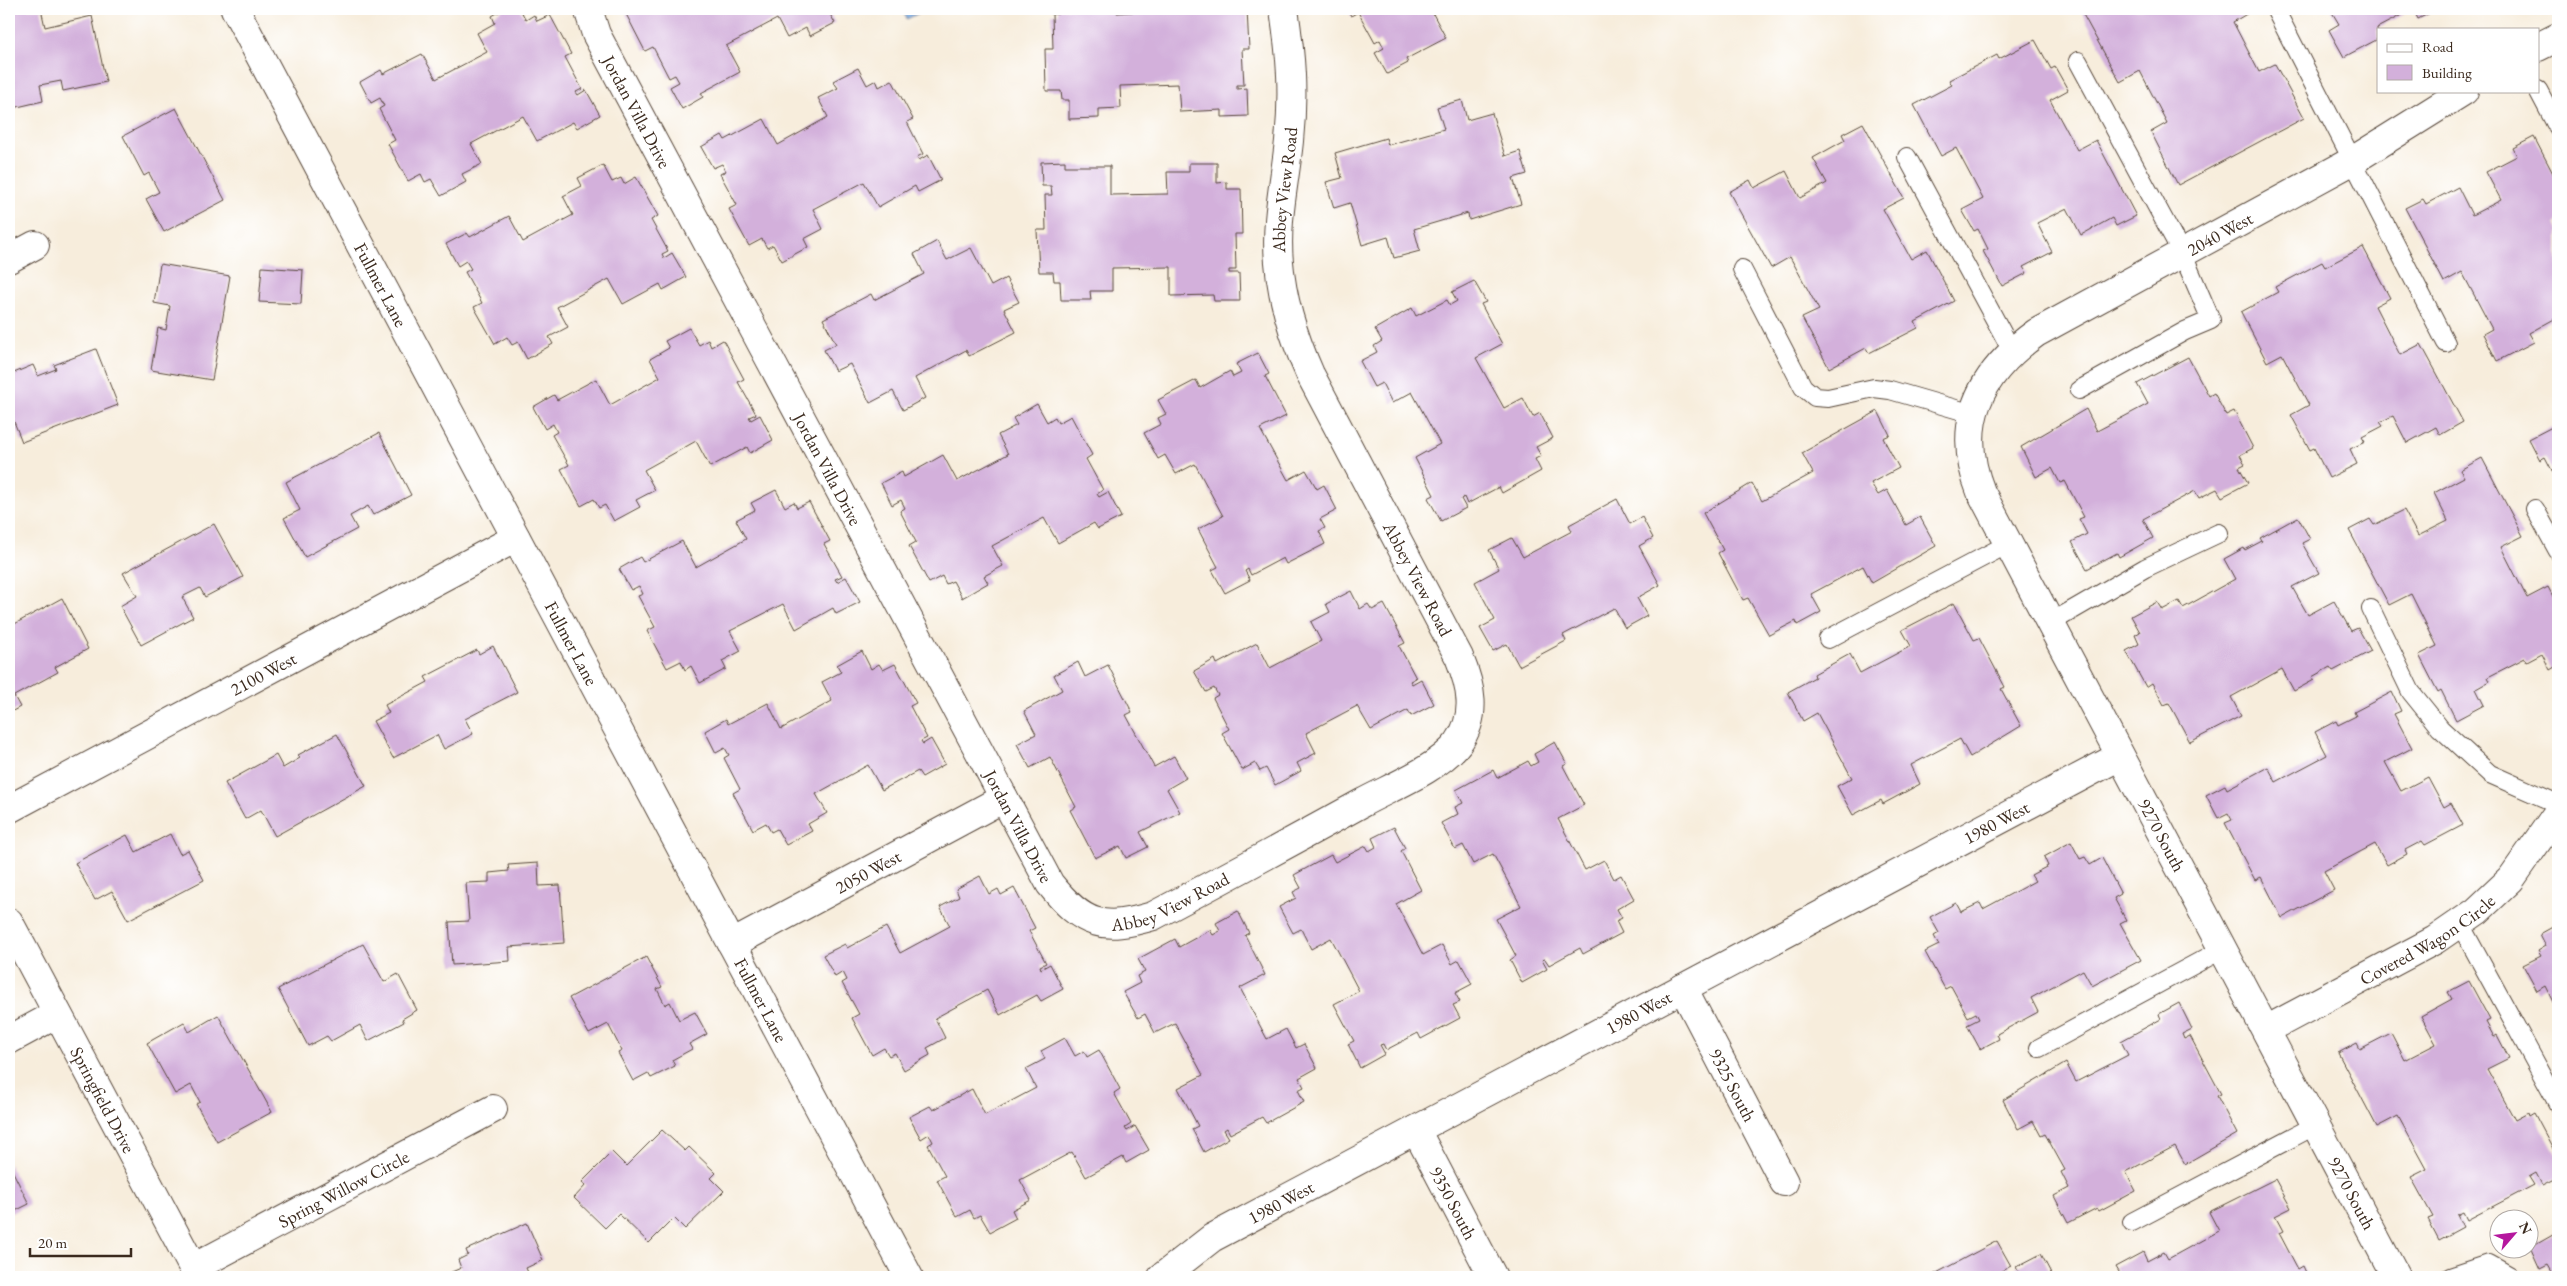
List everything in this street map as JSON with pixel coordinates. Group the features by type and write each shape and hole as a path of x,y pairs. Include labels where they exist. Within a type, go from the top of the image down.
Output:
{"street":[{"name":"Fullmer Lane","path":"235,9 909,1277"},
{"name":"Jordan Villa Drive","path":"588,9 596,34 1050,884 1082,918"},
{"name":"Abbey View Road","path":"1082,918 1105,924 1128,923 1153,916 1442,759 1458,742 1468,723 1472,700 1468,680 1460,657 1310,374 1295,340 1289,317 1279,260 1279,220 1292,102 1292,63 1284,9"},
{"path":"2540,46 2558,37"},
{"name":"2040 West","path":"1985,384 2012,351 2036,333 2183,255 2352,161 2462,92"},
{"path":"9,259 35,245"},
{"name":"9270 South","path":"1985,384 1973,414 1969,445 1972,469 1981,492 2396,1277"},
{"name":"2100 West","path":"9,809 516,538"},
{"name":"1980 West","path":"1162,1277 1212,1238 2120,756"},
{"name":"2050 West","path":"732,944 1004,798"},
{"name":"Covered Wagon Circle","path":"2266,1030 2435,940 2460,924 2495,896 2511,879 2558,812"},
{"name":"Springfield Drive","path":"9,922 196,1272"},
{"name":"9325 South","path":"1683,988 1784,1182"},
{"path":"9,1040 58,1014"},
{"name":"Spring Willow Circle","path":"196,1272 493,1109"},
{"name":"9350 South","path":"1416,1130 1493,1277"}],"lane":[{"path":"2275,9 2446,343"},
{"path":"2078,61 2183,255 2211,320 2185,331 2079,390"},
{"path":"2539,92 2558,128"},
{"path":"1907,157 2012,351"},
{"path":"1742,269 1803,387 1815,397 1828,398 1874,388 1890,390 1973,414"},
{"path":"2535,509 2558,551"},
{"path":"2050,623 2144,568 2219,533"},
{"path":"1828,639 2008,544"},
{"path":"2371,609 2411,692 2440,728 2490,774 2558,804"},
{"path":"2460,924 2558,1104"},
{"path":"2039,1048 2222,949"},
{"path":"2132,1222 2316,1125"},
{"path":"2450,1277 2489,1264 2512,1277"}],"water":[{"path":"901,9 927,9 907,19"}],"building":[{"path":"9,9 41,9 45,27 92,16 106,82 63,91 61,81 40,85 43,101 9,109"},
{"path":"504,9 520,9 526,20 534,15 537,21 550,15 571,54 565,57 582,89 576,92 578,95 586,90 600,115 577,128 573,122 537,141 523,116 471,144 482,164 462,174 466,182 441,196 431,179 425,182 421,174 408,181 388,144 395,140 379,109 384,106 380,98 371,103 360,82 381,70 383,74 422,54 436,79 487,52 477,33 495,23 492,16"},
{"path":"635,9 827,9 835,23 810,36 806,28 787,38 777,19 726,46 740,72 701,93 703,97 682,109 670,87 679,82 675,75 669,78 653,47 645,51 626,14"},
{"path":"1058,9 1117,9 1117,13 1174,9 1247,9 1249,49 1242,49 1244,85 1237,85 1237,89 1247,88 1248,116 1222,117 1222,110 1180,112 1178,84 1120,86 1121,108 1099,109 1099,118 1069,119 1069,100 1062,100 1061,91 1046,91 1045,49 1053,49 1052,14 1058,14"},
{"path":"1347,9 1438,9 1432,12 1446,38 1406,59 1408,63 1387,74 1375,53 1384,48 1380,40 1375,43 1358,12 1351,16"},
{"path":"2080,9 2249,9 2250,12 2233,22 2259,72 2275,64 2304,118 2178,185 2151,132 2167,123 2140,71 2120,82"},
{"path":"2330,9 2413,9 2377,28 2377,40 2344,57 2329,30 2339,24"},
{"path":"2413,9 2438,9 2418,19"},
{"path":"2035,40 2051,69 2055,67 2068,90 2050,100 2077,150 2096,140 2136,216 2116,226 2112,218 2081,235 2067,208 2037,223 2052,252 2023,267 2027,273 2002,286 1983,251 1988,249 1978,229 1974,231 1962,210 1983,199 1956,148 1941,156 1914,105 1952,85 1949,80 1997,55 1999,59"},
{"path":"858,68 867,85 876,80 879,87 892,80 913,119 907,122 923,154 917,157 919,160 928,155 941,180 918,192 915,186 878,207 864,182 813,209 823,229 804,239 808,247 782,261 773,245 767,248 762,239 749,246 729,209 737,205 720,174 726,171 722,164 713,168 701,147 722,135 725,140 764,119 778,145 828,117 818,98 838,88 833,81"},
{"path":"1462,100 1467,120 1492,113 1505,156 1520,151 1527,174 1513,178 1521,204 1469,220 1468,213 1414,229 1420,251 1394,258 1388,237 1362,245 1350,203 1334,208 1326,182 1342,178 1335,153 1386,138 1388,145 1444,129 1437,107"},
{"path":"176,108 225,200 164,232 146,199 159,192 149,173 144,176 123,136"},
{"path":"1863,123 1904,198 1883,209 1911,259 1927,250 1954,301 1915,322 1918,328 1869,353 1866,348 1829,368 1802,318 1819,310 1790,257 1771,268 1729,192 1750,180 1754,188 1786,171 1800,198 1827,183 1813,158 1845,140 1842,134"},
{"path":"2534,137 2558,183 2558,222 2555,224 2558,231 2558,317 2529,333 2534,342 2497,361 2483,334 2492,329 2462,272 2444,282 2405,208 2423,199 2426,204 2458,187 2472,215 2501,200 2486,172 2517,156 2513,148"},
{"path":"1065,161 1065,166 1110,166 1110,195 1168,194 1167,172 1189,172 1189,163 1217,163 1217,183 1227,182 1227,189 1241,189 1242,234 1235,234 1236,270 1229,270 1229,273 1239,273 1240,301 1214,301 1213,295 1171,296 1171,267 1112,268 1112,291 1090,291 1091,300 1061,300 1060,281 1054,281 1053,272 1039,272 1037,230 1046,230 1045,195 1052,195 1051,186 1042,186 1041,162"},
{"path":"603,165 612,182 621,178 624,184 636,177 658,216 651,220 668,251 662,254 664,258 672,253 686,277 663,290 660,284 623,304 609,279 557,307 568,327 549,337 553,344 527,359 518,342 512,345 507,337 495,344 474,307 482,303 465,272 471,269 466,261 458,266 446,244 467,233 470,237 509,216 523,242 573,215 563,196 582,186 578,178"},
{"path":"937,241 947,260 971,248 991,286 1006,278 1019,302 1004,309 1016,332 969,356 966,350 915,378 925,398 903,410 893,391 870,403 850,364 835,371 824,350 836,344 823,319 871,294 874,300 924,274 914,254"},
{"path":"2363,247 2390,298 2375,306 2400,355 2421,344 2463,422 2440,435 2436,427 2407,443 2393,416 2380,422 2383,426 2362,437 2365,442 2350,449 2357,464 2329,478 2314,448 2310,450 2291,415 2309,405 2282,354 2267,362 2241,312 2278,292 2275,287 2322,262 2325,267"},
{"path":"160,264 230,276 212,380 151,370 158,328 166,330 170,306 154,303"},
{"path":"262,267 303,270 301,304 259,302"},
{"path":"1474,281 1486,302 1481,304 1502,344 1476,358 1504,408 1523,398 1533,417 1540,413 1553,438 1536,447 1541,456 1535,459 1541,471 1502,493 1499,487 1467,504 1464,497 1461,499 1466,508 1441,521 1428,498 1434,495 1415,458 1440,444 1412,392 1392,403 1382,383 1374,387 1360,361 1377,352 1374,346 1382,341 1375,329 1412,308 1416,316 1447,300 1450,305 1457,301 1452,292"},
{"path":"689,328 699,345 708,340 711,347 723,340 744,379 738,382 756,414 749,417 751,420 760,415 773,440 750,453 747,447 710,467 696,441 644,470 655,490 636,500 640,507 614,521 605,505 599,508 594,499 581,506 561,469 569,465 552,435 557,432 553,424 545,429 533,407 554,395 557,400 596,379 610,405 660,377 650,359 669,348 665,341"},
{"path":"96,349 118,405 22,442 11,414 9,415 9,375 33,365 38,376 56,369 54,365"},
{"path":"1258,353 1269,374 1265,376 1286,416 1260,429 1288,480 1306,470 1317,489 1324,485 1337,510 1320,519 1325,528 1319,531 1325,544 1286,564 1283,558 1251,575 1248,569 1245,571 1250,580 1225,593 1212,570 1218,567 1198,529 1223,516 1195,464 1176,474 1165,455 1158,459 1144,433 1161,424 1158,418 1166,414 1158,400 1196,380 1200,388 1230,371 1233,377 1241,373 1236,364"},
{"path":"2188,357 2209,396 2214,393 2226,415 2234,411 2253,448 2240,455 2245,464 2239,467 2248,483 2222,497 2217,489 2199,498 2195,491 2143,519 2153,538 2119,557 2117,553 2087,569 2072,542 2087,534 2079,519 2084,517 2065,481 2060,483 2052,468 2036,477 2021,447 2086,409 2097,431 2148,404 2137,384"},
{"path":"1037,404 1047,422 1055,417 1058,423 1071,416 1092,455 1086,459 1103,490 1097,494 1099,497 1108,492 1121,517 1098,529 1094,523 1058,543 1044,518 992,546 1003,566 984,576 988,583 962,598 953,581 946,584 942,576 929,583 909,546 916,542 900,511 905,508 901,500 892,505 881,483 902,472 904,477 943,455 957,481 1008,454 998,435 1017,425 1013,418"},
{"path":"1878,411 1890,435 1883,438 1899,468 1871,483 1878,495 1887,490 1906,525 1920,517 1936,546 1872,583 1863,566 1811,594 1821,612 1797,625 1796,621 1769,635 1748,598 1743,600 1718,553 1723,550 1703,513 1752,483 1762,501 1813,473 1802,453"},
{"path":"2552,427 2558,438 2558,482 2545,457 2540,460 2529,439"},
{"path":"379,433 411,495 373,515 368,506 350,516 357,529 305,557 284,518 300,510 286,482"},
{"path":"2482,458 2523,536 2501,547 2527,598 2548,587 2558,606 2558,665 2550,670 2542,654 2527,662 2525,658 2488,677 2490,681 2476,689 2484,705 2456,720 2441,690 2438,692 2419,655 2437,646 2411,594 2389,605 2349,530 2370,519 2374,525 2404,510 2418,536 2448,521 2434,493 2464,477 2460,470"},
{"path":"776,490 785,507 794,502 797,508 809,502 830,541 824,544 842,576 835,579 837,582 846,577 860,602 836,614 833,608 796,629 783,604 730,631 741,651 722,661 726,669 700,683 691,666 685,670 681,661 667,668 647,631 655,627 638,596 643,594 639,586 631,590 619,569 640,557 643,562 682,541 696,567 746,539 736,520 755,510 751,503"},
{"path":"1617,499 1630,524 1642,517 1653,538 1639,546 1660,585 1637,598 1647,616 1625,628 1614,608 1563,635 1566,641 1519,666 1507,644 1493,651 1480,628 1495,620 1475,582 1499,569 1489,550 1512,538 1523,557 1572,531 1569,525"},
{"path":"2298,517 2310,539 2302,543 2319,573 2292,587 2308,615 2334,601 2351,631 2358,628 2371,651 2333,671 2330,667 2312,677 2314,680 2294,691 2282,669 2231,697 2241,716 2190,742 2169,703 2164,705 2152,683 2146,687 2126,651 2139,644 2135,635 2140,632 2131,616 2157,602 2162,610 2179,601 2183,608 2235,579 2224,559 2262,541 2260,538"},
{"path":"214,524 243,577 205,597 200,588 182,597 193,617 141,645 120,606 137,596 123,573"},
{"path":"1351,591 1360,609 1368,604 1372,610 1384,604 1405,643 1399,646 1416,678 1410,681 1412,684 1421,679 1434,704 1411,716 1408,710 1371,730 1357,706 1306,733 1316,753 1297,763 1301,771 1275,785 1266,768 1260,771 1255,763 1242,770 1222,733 1229,729 1213,698 1218,695 1214,688 1206,692 1194,671 1215,659 1217,664 1257,643 1270,668 1321,641 1311,622 1330,612 1326,604"},
{"path":"62,598 88,649 55,667 58,672 14,696 20,707 9,713 9,627"},
{"path":"1954,603 1974,640 1979,638 2005,687 2001,689 2021,726 1970,757 1960,739 1911,765 1920,784 1883,804 1881,800 1853,815 1837,786 1852,778 1817,713 1803,721 1788,692 1815,677 1814,674 1850,654 1860,673 1911,646 1902,630"},
{"path":"493,646 517,692 465,719 473,734 444,749 437,735 393,758 373,721 389,713 385,705 428,682 425,677 477,650 479,654"},
{"path":"862,651 871,669 879,664 883,670 895,664 916,703 910,706 927,738 921,741 923,744 931,739 945,764 922,777 918,771 882,790 868,765 816,794 827,813 808,824 812,831 786,845 777,829 771,832 766,823 753,830 733,793 740,789 724,758 729,755 725,748 716,753 705,731 726,719 728,724 768,703 781,729 832,701 822,682 841,672 837,665"},
{"path":"1078,662 1085,677 1108,665 1132,712 1126,715 1154,767 1174,756 1186,778 1167,789 1180,812 1140,832 1148,847 1126,858 1120,846 1095,858 1070,810 1076,807 1050,757 1030,768 1017,744 1036,734 1024,711 1062,690 1054,675"},
{"path":"2392,692 2401,711 2394,714 2412,748 2385,762 2401,791 2428,777 2444,807 2451,803 2463,825 2425,845 2422,841 2405,850 2407,854 2387,865 2375,844 2324,871 2334,890 2282,918 2261,877 2255,880 2225,823 2232,820 2228,813 2218,818 2206,795 2225,785 2227,789 2268,767 2276,782 2327,755 2315,732 2336,721 2338,725 2356,716 2354,712"},
{"path":"337,734 366,786 275,836 261,810 245,819 225,783 276,755 283,768 300,758 298,755"},
{"path":"1555,742 1567,764 1563,766 1584,805 1558,819 1585,870 1604,860 1614,879 1621,875 1634,899 1617,909 1622,918 1616,921 1622,933 1583,954 1580,948 1549,965 1545,959 1542,960 1547,969 1522,983 1510,960 1516,956 1496,919 1521,906 1493,854 1473,864 1463,845 1455,849 1441,823 1458,814 1455,807 1463,803 1456,790 1493,770 1497,778 1528,761 1531,766 1538,762 1534,754"},
{"path":"1394,827 1405,848 1401,851 1421,890 1396,904 1423,955 1442,945 1452,964 1459,960 1472,984 1455,993 1460,1002 1453,1005 1460,1018 1421,1039 1418,1033 1386,1050 1383,1044 1380,1045 1385,1054 1360,1068 1348,1044 1354,1041 1334,1004 1359,991 1331,938 1311,949 1301,929 1293,933 1279,907 1296,898 1293,892 1301,888 1294,875 1331,855 1335,862 1366,846 1369,851 1376,847 1372,838"},
{"path":"170,834 180,854 188,850 204,880 128,920 112,891 95,900 75,863 127,835 136,852"},
{"path":"2071,842 2080,859 2085,857 2090,865 2102,858 2121,894 2114,898 2126,920 2120,923 2141,960 2092,986 2083,970 2031,998 2038,1012 1997,1034 1999,1039 1980,1049 1967,1025 1979,1019 1976,1013 1968,1017 1951,986 1945,989 1925,952 1939,945 1934,936 1939,933 1930,917 1956,903 1961,912 1980,903 1983,909 2035,881 2031,875 2048,866 2044,857"},
{"path":"538,863 539,886 560,885 564,943 509,947 510,961 452,965 449,922 469,921 466,883 489,882 489,873 509,871 508,865"},
{"path":"980,876 989,894 998,889 1001,895 1014,888 1035,928 1029,931 1046,963 1040,966 1041,969 1050,964 1063,989 1041,1001 1037,995 1000,1015 987,990 935,1018 945,1038 927,1048 930,1055 904,1070 895,1053 889,1056 884,1048 872,1055 852,1018 859,1014 842,983 847,980 843,972 835,977 823,955 845,944 847,948 886,927 900,953 950,926 940,907 959,897 956,889"},
{"path":"1238,911 1249,933 1245,935 1265,975 1240,988 1267,1039 1286,1029 1296,1048 1304,1044 1317,1068 1299,1078 1304,1087 1298,1090 1304,1102 1266,1123 1262,1117 1230,1134 1227,1128 1224,1130 1229,1138 1204,1152 1192,1129 1198,1126 1178,1088 1203,1075 1175,1023 1155,1033 1145,1014 1138,1018 1123,992 1140,983 1137,976 1145,972 1138,959 1175,939 1179,947 1210,930 1213,935 1220,931 1216,923"},
{"path":"2558,924 2558,1002 2554,1004 2545,986 2537,991 2523,965 2541,956 2538,951 2546,946 2540,934"},
{"path":"363,944 384,982 398,974 417,1010 402,1019 404,1022 368,1041 360,1025 331,1041 327,1036 308,1046 278,989"},
{"path":"646,957 662,987 657,989 665,1005 670,1002 679,1020 695,1012 707,1034 689,1044 692,1049 672,1060 675,1066 651,1078 648,1073 633,1081 618,1053 622,1051 608,1024 589,1034 569,998"},
{"path":"2469,981 2490,1020 2486,1022 2494,1037 2497,1035 2509,1058 2487,1069 2515,1120 2528,1113 2529,1116 2534,1113 2558,1158 2558,1177 2542,1185 2536,1173 2529,1177 2534,1185 2467,1220 2463,1212 2457,1215 2463,1227 2439,1240 2428,1219 2433,1217 2411,1177 2427,1169 2398,1116 2377,1127 2338,1053 2357,1043 2360,1049 2391,1033 2405,1060 2436,1044 2421,1016 2452,999 2448,992"},
{"path":"2179,1003 2192,1029 2182,1034 2184,1039 2190,1036 2221,1094 2217,1096 2237,1134 2185,1164 2175,1146 2126,1172 2136,1191 2099,1211 2097,1208 2068,1223 2054,1196 2069,1188 2061,1172 2065,1170 2045,1134 2041,1136 2033,1121 2018,1129 2003,1100 2066,1063 2076,1082 2128,1055 2121,1041 2161,1019 2159,1014"},
{"path":"218,1015 272,1112 217,1142 196,1104 200,1102 191,1085 175,1094 147,1043 184,1022 189,1032"},
{"path":"1065,1038 1075,1056 1084,1051 1087,1057 1099,1050 1120,1089 1114,1093 1131,1124 1125,1128 1127,1131 1135,1126 1149,1150 1126,1163 1123,1157 1086,1177 1072,1152 1020,1180 1031,1200 1012,1210 1016,1218 990,1232 980,1215 974,1218 970,1210 957,1217 937,1180 945,1176 928,1145 933,1142 929,1134 921,1139 909,1117 930,1106 933,1110 972,1089 985,1115 1036,1088 1026,1069 1045,1059 1041,1051"},
{"path":"662,1130 685,1151 689,1147 716,1173 711,1178 724,1191 685,1229 674,1218 649,1243 619,1214 605,1228 574,1198 586,1185 582,1182 612,1152 626,1166"},
{"path":"9,1164 29,1204 9,1214"},
{"path":"2275,1179 2291,1208 2275,1216 2283,1231 2279,1233 2298,1269 2303,1266 2308,1277 2121,1277 2115,1267 2143,1252 2147,1261 2164,1252 2168,1259 2219,1231 2209,1212"},
{"path":"527,1223 543,1260 526,1268 530,1277 440,1277 461,1268 458,1260 468,1255 466,1250"},
{"path":"2558,1231 2558,1277 2555,1277 2548,1265 2540,1269 2535,1258 2540,1258 2540,1241"},
{"path":"1997,1241 2011,1266 1990,1277 1929,1277"},
{"path":"2041,1254 2053,1277 2021,1277 2016,1267"}]}
